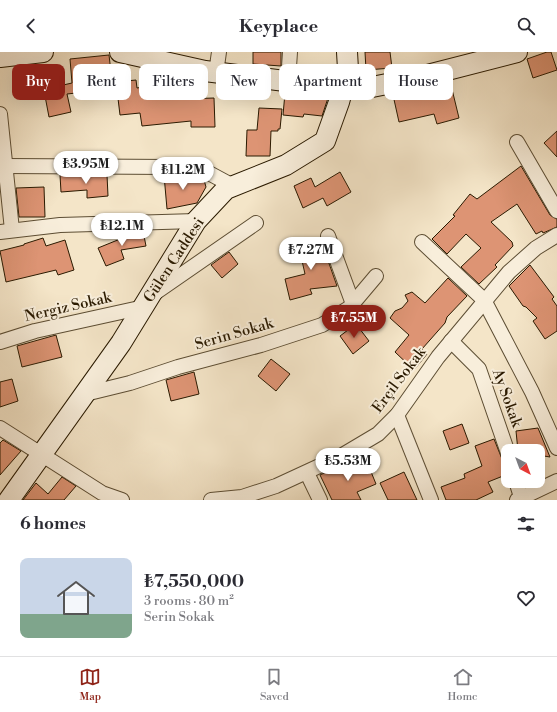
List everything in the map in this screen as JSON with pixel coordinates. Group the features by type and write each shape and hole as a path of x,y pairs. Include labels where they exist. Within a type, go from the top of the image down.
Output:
{"street":[{"path":"0,58 43,52"},
{"path":"120,52 216,73"},
{"path":"217,64 219,52"},
{"path":"289,64 290,52"},
{"name":"Gülen Caddesi","path":"347,52 348,64"},
{"path":"376,86 412,79 517,52"},
{"name":"Gülen Caddesi","path":"9,500 85,394 147,302 196,221 226,188 286,165 325,141 339,100"},
{"path":"0,115 6,166 6,231 60,225 196,221"},
{"path":"516,142 557,211"},
{"path":"6,166 172,167 206,172 233,186"},
{"path":"147,302 207,256 256,223"},
{"name":"Erçil Sokak","path":"211,500 242,497 276,486 307,473 378,434 397,415 451,341 509,272 536,248 557,235"},
{"path":"328,236 353,304"},
{"path":"422,242 484,300 532,392 557,448"},
{"name":"Serin Sokak","path":"85,394 130,383 178,367 261,345 315,327 349,308 376,276"},
{"name":"Nergiz Sokak","path":"0,342 35,331 147,302"},
{"name":"Ay Sokak","path":"451,341 479,369 505,444"},
{"path":"397,415 431,500"},
{"path":"0,428 22,443 43,454 102,496 122,500"},
{"path":"307,473 320,500"},
{"path":"518,488 520,499 557,481"}],"building":[{"path":"253,52 281,52 281,64 279,64 279,66 271,65 271,64 253,64"},
{"path":"365,52 390,52 392,64 384,64 384,69 376,69 376,64 366,64"},
{"path":"551,52 557,70 533,78 527,59"},
{"path":"109,55 110,64 73,64 73,93 67,94 71,112 49,117 46,100 65,100 65,85 72,83 70,59"},
{"path":"131,80 136,80 137,88 139,88 139,100 208,100 208,98 214,98 215,127 191,127 191,121 142,126 140,113 120,115 118,100 131,100"},
{"path":"453,93 459,118 437,124 434,114 399,122 394,100 453,100"},
{"path":"284,100 327,100 322,116 304,114 303,117 283,115"},
{"path":"259,108 282,109 280,129 278,129 278,131 271,131 270,156 246,156 247,130 257,130"},
{"path":"557,131 557,157 544,143"},
{"path":"521,166 550,215 557,219 557,227 543,233 542,231 536,234 517,204 491,222 512,242 513,246 495,265 497,267 479,284 461,267 481,248 466,234 447,254 432,239 455,216 453,215 470,194 477,199"},
{"path":"340,172 351,192 327,206 323,198 303,208 294,186 311,178 315,187"},
{"path":"60,175 107,175 108,196 87,198 87,190 61,192"},
{"path":"164,175 204,180 206,187 197,203 167,209"},
{"path":"44,187 45,217 19,217 16,188"},
{"path":"143,231 146,246 121,250 124,259 106,266 98,248 125,237 124,232"},
{"path":"43,238 46,246 65,240 74,270 58,275 56,270 6,282 0,251 24,245"},
{"path":"320,238 337,286 310,289 312,294 290,300 285,279 305,274 298,243"},
{"path":"229,252 238,264 222,278 211,265"},
{"path":"530,265 554,297 552,299 557,306 557,331 545,339 533,321 537,318 523,306 509,286"},
{"path":"448,278 467,296 447,317 445,323 422,349 427,354 414,370 395,352 409,335 390,318 395,311 402,308 408,301 405,295 412,292 425,303"},
{"path":"356,324 369,341 353,354 340,336"},
{"path":"56,335 62,357 22,367 17,346"},
{"path":"271,359 290,374 276,391 258,376"},
{"path":"194,372 199,394 171,401 166,380"},
{"path":"12,379 18,401 0,407 0,382"},
{"path":"462,424 469,443 450,450 443,431"},
{"path":"538,428 545,444 517,444 516,431"},
{"path":"494,439 501,456 501,477 488,482 493,492 476,500 446,500 441,487 465,478 464,474 482,466 475,446"},
{"path":"3,440 21,451 0,475 0,443"},
{"path":"545,445 550,457 545,456"},
{"path":"367,462 376,484 357,492 361,500 332,500 320,475 343,464 347,471"},
{"path":"404,472 417,500 388,500 380,483"},
{"path":"62,477 76,486 64,500 23,500 36,483 48,494"}]}
